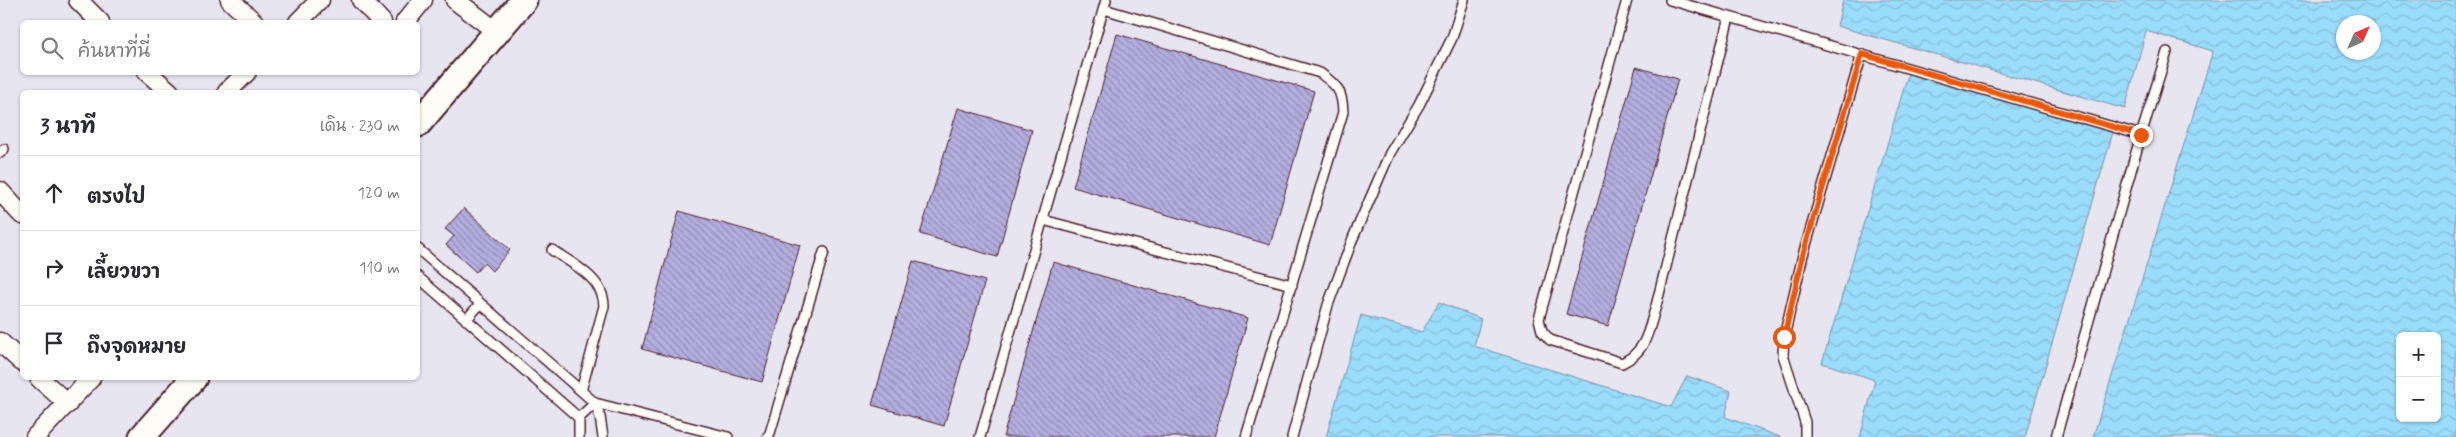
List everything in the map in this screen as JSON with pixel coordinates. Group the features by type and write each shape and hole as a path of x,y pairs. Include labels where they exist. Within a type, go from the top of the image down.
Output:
{"main road":[{"path":"420,122 524,0"},
{"path":"142,437 189,380"}],"street":[{"path":"78,0 91,20"},
{"path":"230,0 252,20"},
{"path":"300,20 320,0"},
{"path":"361,0 380,20"},
{"path":"406,20 423,0"},
{"path":"455,0 496,31"},
{"path":"229,90 244,75"},
{"path":"0,190 20,213"},
{"path":"0,342 20,360"},
{"path":"41,380 68,404"},
{"path":"34,437 89,380"}],"lane":[{"path":"1292,437 1328,305 1353,238 1390,154 1419,105 1452,38 1464,0"},
{"path":"1627,0 1539,319 1542,331 1550,340 1622,363 1634,357 1642,348 1656,306 1729,17"},
{"path":"1670,0 2141,135"},
{"path":"980,437 1105,5 1320,73 1337,86 1342,96 1342,112 1246,437"},
{"path":"2056,437 2141,135 2167,52"},
{"path":"1806,437 1805,422 1783,355 1784,337 1803,255 1862,54"},
{"path":"1043,220 1292,285"},
{"path":"552,250 588,274 604,296 604,306 581,391"},
{"path":"420,251 595,403 728,437"},
{"path":"767,437 770,433 824,252"},
{"path":"420,279 579,418"},
{"path":"466,320 480,304"},
{"path":"579,437 579,418 595,403"},
{"path":"595,403 600,417 602,437"}],"water":[{"path":"1843,0 2456,0 2456,437 2093,437 2213,51 2146,31 2125,109 1837,26"},
{"path":"1909,71 2113,132 2025,437 1860,437 1875,380 1822,363"},
{"path":"1439,302 1481,319 1474,346 1671,407 1687,376 1731,391 1725,417 1780,437 1326,437 1361,315 1422,332"}],"building":[{"path":"1117,34 1314,91 1270,245 1073,187"},
{"path":"1636,67 1678,79 1608,326 1566,314"},
{"path":"958,108 1032,130 997,257 920,234"},
{"path":"464,208 510,250 492,271 484,263 476,272 446,245 454,236 445,229"},
{"path":"679,211 800,245 762,382 642,349"},
{"path":"913,261 985,281 944,426 872,405"},
{"path":"1053,262 1248,318 1214,437 1003,437"}],"route":[{"path":"1784,337 1803,255 1862,54 2141,135"}]}
